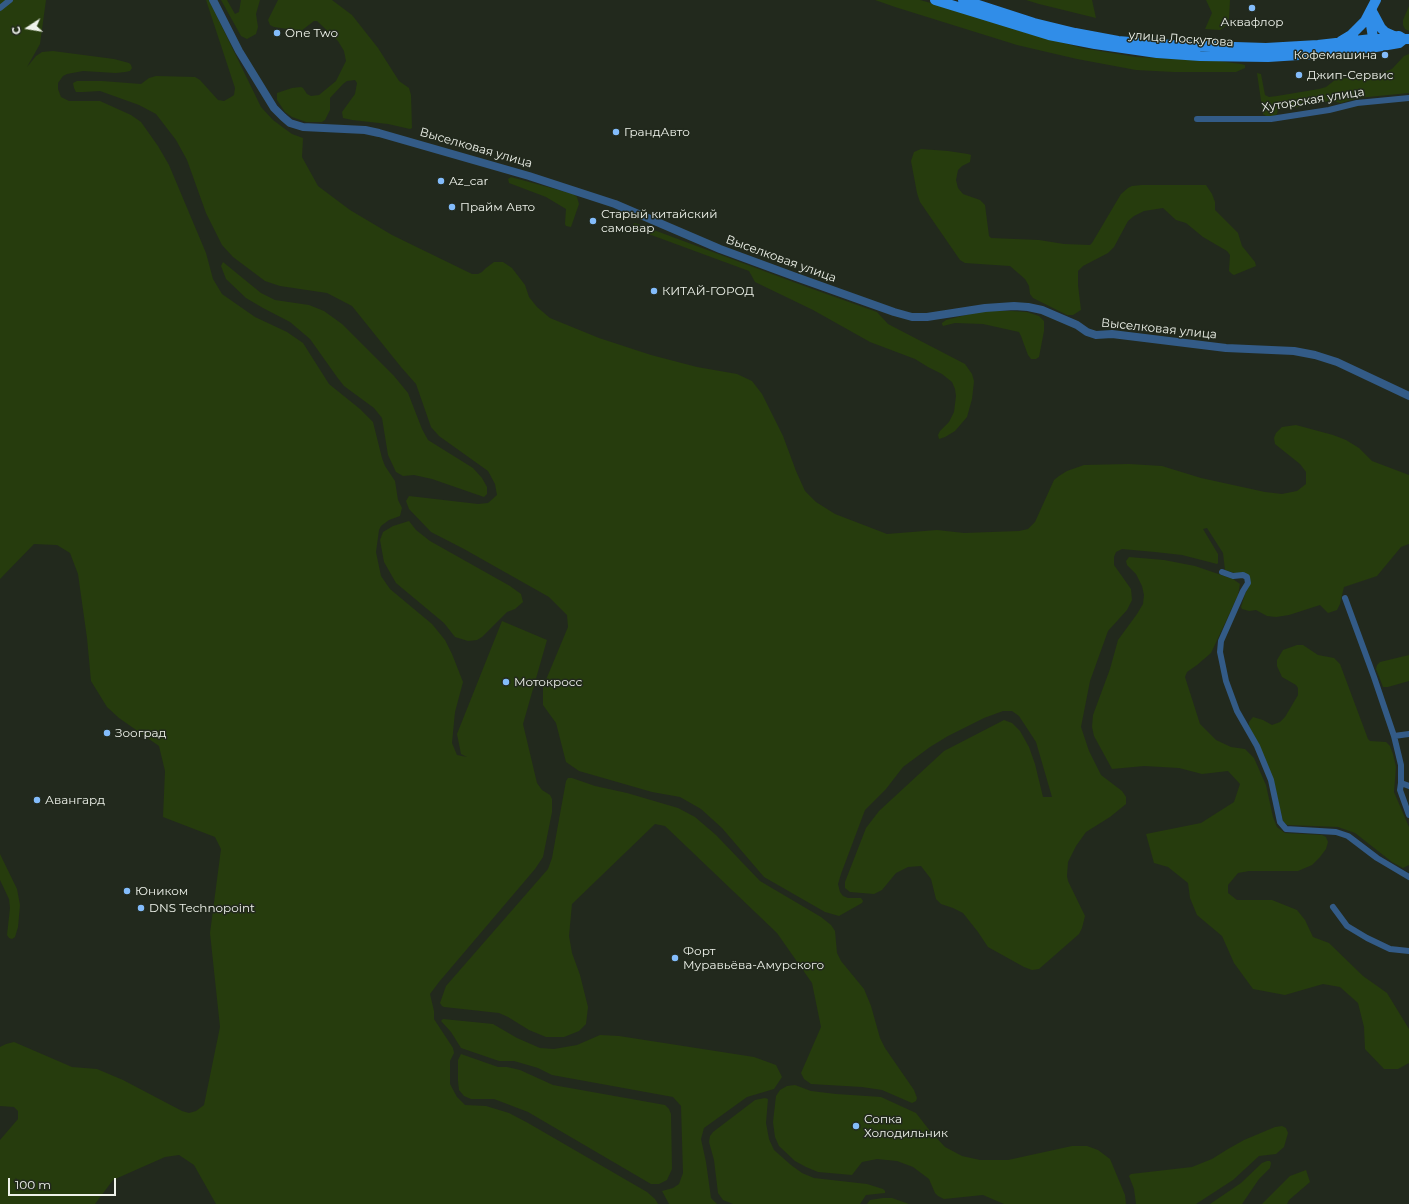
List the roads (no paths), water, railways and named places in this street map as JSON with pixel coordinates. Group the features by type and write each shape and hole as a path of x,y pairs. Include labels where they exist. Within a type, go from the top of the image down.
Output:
{"main road":[{"name":"улица Лоскутова","path":"935,0 1049,35 1095,44 1158,53 1200,56 1268,57 1315,54 1373,43 1394,36 1407,39"},
{"name":"улица Лоскутова","path":"963,0 1075,33 1118,41 1172,45 1266,48 1337,43 1400,43 1407,39"},
{"path":"1337,43 1350,35 1365,21 1376,0"},
{"path":"1372,10 1373,43"},
{"path":"1372,10 1376,21 1381,28 1385,32 1394,36"}],"street":[{"path":"0,8 10,0"},
{"name":"Выселковая улица","path":"213,0 239,51 274,108 290,123 303,127 365,130 379,133 529,176 615,204 720,249 789,275 912,317 927,317 985,308 1014,306 1028,307 1042,310 1096,335 1112,334 1226,348 1294,351 1314,355 1337,362 1409,396"},
{"name":"Хуторская улица","path":"1197,119 1271,119 1357,104 1409,98"},
{"path":"1222,572 1233,576 1243,575 1247,577 1248,583 1221,641 1220,652 1226,681 1237,711 1257,746 1271,780 1280,822 1286,829 1336,832 1348,836 1377,858 1409,877"},
{"path":"1345,598 1394,736 1400,765 1400,790 1409,815"},
{"path":"1394,736 1409,734"},
{"path":"1401,783 1409,786"},
{"path":"1333,907 1347,926 1367,938 1390,949 1409,951"}],"place":[{"name":"Аквафлор","path":"1252,8"},
{"name":"One Two","path":"277,33"},
{"name":"Кофемашина","path":"1385,55"},
{"name":"Джип-Сервис","path":"1299,75"},
{"name":"ГрандАвто","path":"616,132"},
{"name":"Az_car","path":"441,181"},
{"name":"Прайм Авто","path":"452,207"},
{"name":"Старый китайский самовар","path":"593,221"},
{"name":"КИТАЙ-ГОРОД","path":"654,291"},
{"name":"Мотокросс","path":"506,682"},
{"name":"Зооград","path":"107,733"},
{"name":"Авангард","path":"37,800"},
{"name":"Юником","path":"127,891"},
{"name":"DNS Technopoint","path":"141,908"},
{"name":"Форт Муравьёва-Амурского","path":"675,958"},
{"name":"Сопка Холодильник","path":"856,1126"}]}
